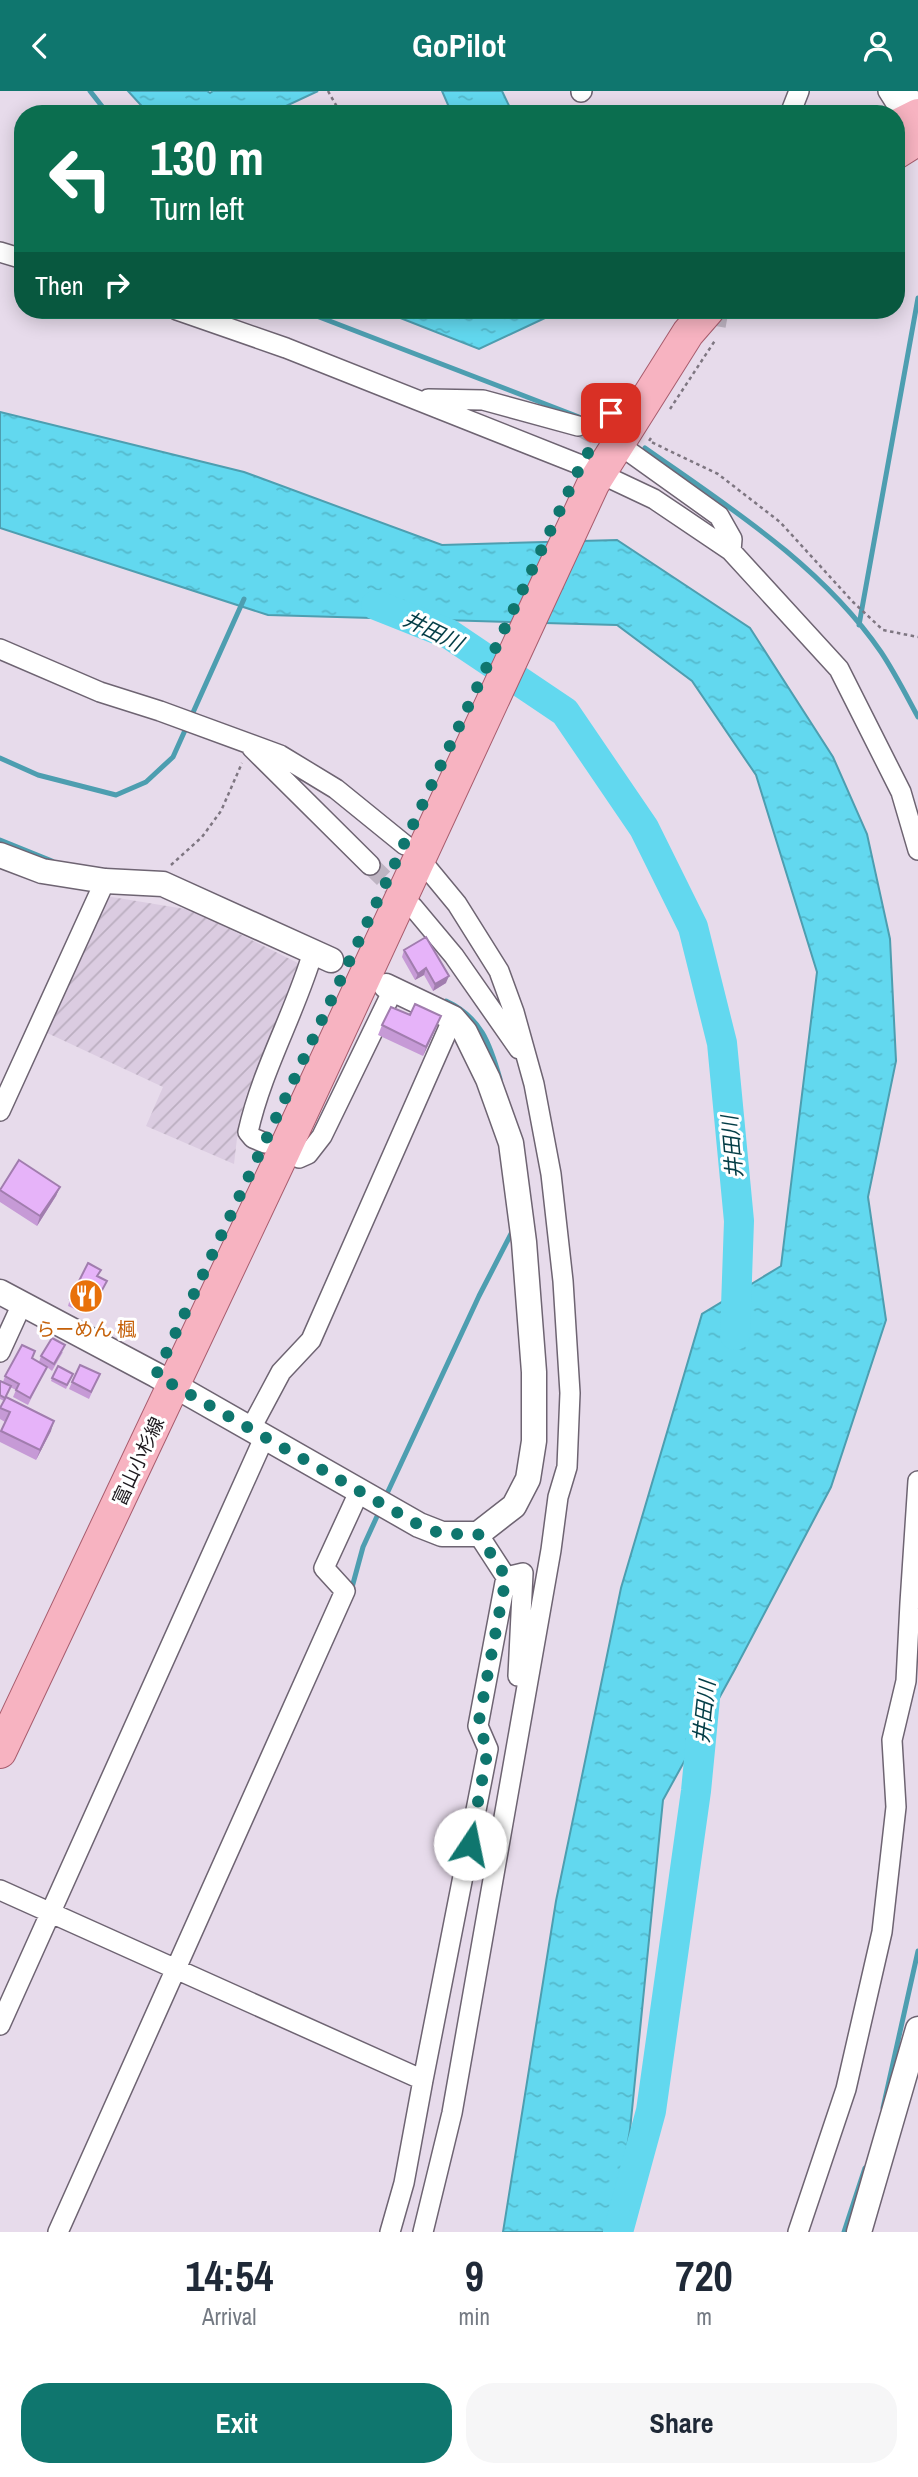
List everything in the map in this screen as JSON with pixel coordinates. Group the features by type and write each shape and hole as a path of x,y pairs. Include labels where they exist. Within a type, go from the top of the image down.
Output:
{"main road":[{"name":"富山小杉線","path":"0,1752 165,1381 588,475 655,345 674,319"},
{"name":"富山小杉線","path":"588,475 631,421 688,333 713,324"},
{"name":"富山小杉線","path":"0,1704 165,1381"}],"street":[{"path":"204,319 416,399 588,475 654,499 731,551 839,669 901,792 918,851"},
{"path":"416,399 483,400 578,426"},
{"path":"631,453 719,516 732,540 731,551"},
{"path":"0,649 100,692 280,755 336,789 414,847 457,904 499,971 514,1012 551,1174 563,1281 570,1393 567,1467 558,1497 452,2113 424,2232"},
{"path":"249,744 370,865"},
{"path":"0,855 42,871 105,881 163,884 322,956 303,985 255,1100 248,1132 253,1138 299,1158 308,1154 322,1136 390,988 453,1018 465,1032 488,1079 511,1143 524,1243 534,1372 534,1441 528,1479 514,1507 478,1534 442,1534 419,1525 165,1381 0,1292"},
{"path":"0,1111 105,881"},
{"path":"413,907 454,956 527,1061"},
{"path":"0,2025 257,1434 281,1371 311,1340 453,1018"},
{"path":"0,1352 22,1304"},
{"path":"798,2232 846,2089 882,1932 896,1807 892,1740 906,1681 914,1600 918,1481"},
{"path":"58,2232 345,1591 324,1568 359,1492"},
{"path":"390,2232 404,2183 488,1749 478,1726 506,1577 478,1534"},
{"path":"506,1577 523,1573 518,1679 524,1705"},
{"path":"0,1890 423,2080"},
{"path":"859,2232 915,2054 918,2029"}],"path":[{"path":"665,418 713,324"},
{"path":"657,429 649,441 718,474 780,522 853,602 883,630 918,637"},
{"path":"163,884 168,868 202,837 221,811 249,744"}],"shaded area":[{"path":"106,896 191,910 304,966 247,1093 239,1121 234,1164 146,1126 163,1087 43,1031"}],"water":[{"path":"128,91 318,91 288,105 141,105"},
{"path":"442,91 502,91 509,105 448,105"},
{"path":"403,319 543,319 479,349"},
{"path":"0,412 244,472 442,545 617,540 750,628 833,757 867,834 890,939 896,1061 868,1197 886,1320 831,1487 663,1800 630,2130 612,2232 503,2232 556,1901 621,1588 702,1314 781,1266 817,972 756,775 692,681 617,625 268,615 0,528"}],"building":[{"path":"426,937 449,976 435,984 426,968 418,974 404,950"},
{"path":"415,1004 441,1016 426,1047 382,1025 391,1007 410,1015"},
{"path":"19,1160 60,1187 40,1216 0,1190"},
{"name":"らーめん 楓","path":"88,1263 101,1270 97,1276 107,1281 95,1303 87,1299 84,1306 70,1299"},
{"path":"52,1338 65,1345 54,1364 41,1356"},
{"path":"22,1345 35,1351 32,1358 47,1367 30,1398 16,1390 19,1384 5,1376"},
{"path":"80,1365 100,1374 91,1392 72,1382"},
{"path":"58,1366 73,1374 67,1385 52,1378"},
{"path":"0,1381 11,1386 5,1398 0,1395"},
{"path":"6,1397 54,1421 40,1450 1,1431 10,1412 0,1408"}],"waterway":[{"path":"90,91 101,105"},
{"path":"859,625 918,298"},
{"path":"324,319 579,417"},
{"path":"645,448 772,539 831,592 881,652 918,717"},
{"path":"0,758 38,775 116,795 146,782 173,757 244,599"},
{"name":"井田川","path":"376,605 449,634 565,712 644,828 693,927 722,1043 739,1221 735,1335"},
{"path":"0,840 52,861"},
{"path":"446,1001 476,1023 488,1043 500,1079"},
{"path":"384,1500 479,1296 513,1230"},
{"path":"351,1591 363,1547 379,1512"},
{"name":"井田川","path":"618,2232 651,2111 696,1791 706,1688"},
{"path":"883,2108 918,1951"},
{"path":"844,2232 865,2168"}],"tunnel":[{"path":"578,426 624,450"},
{"path":"370,865 409,903"}],"place":[{"name":"らーめん 楓","path":"86,1296"}],"route":[{"path":"470,1844 488,1749 478,1726 506,1577 478,1534 442,1534 419,1525 156,1375 581,465 611,413"}]}
